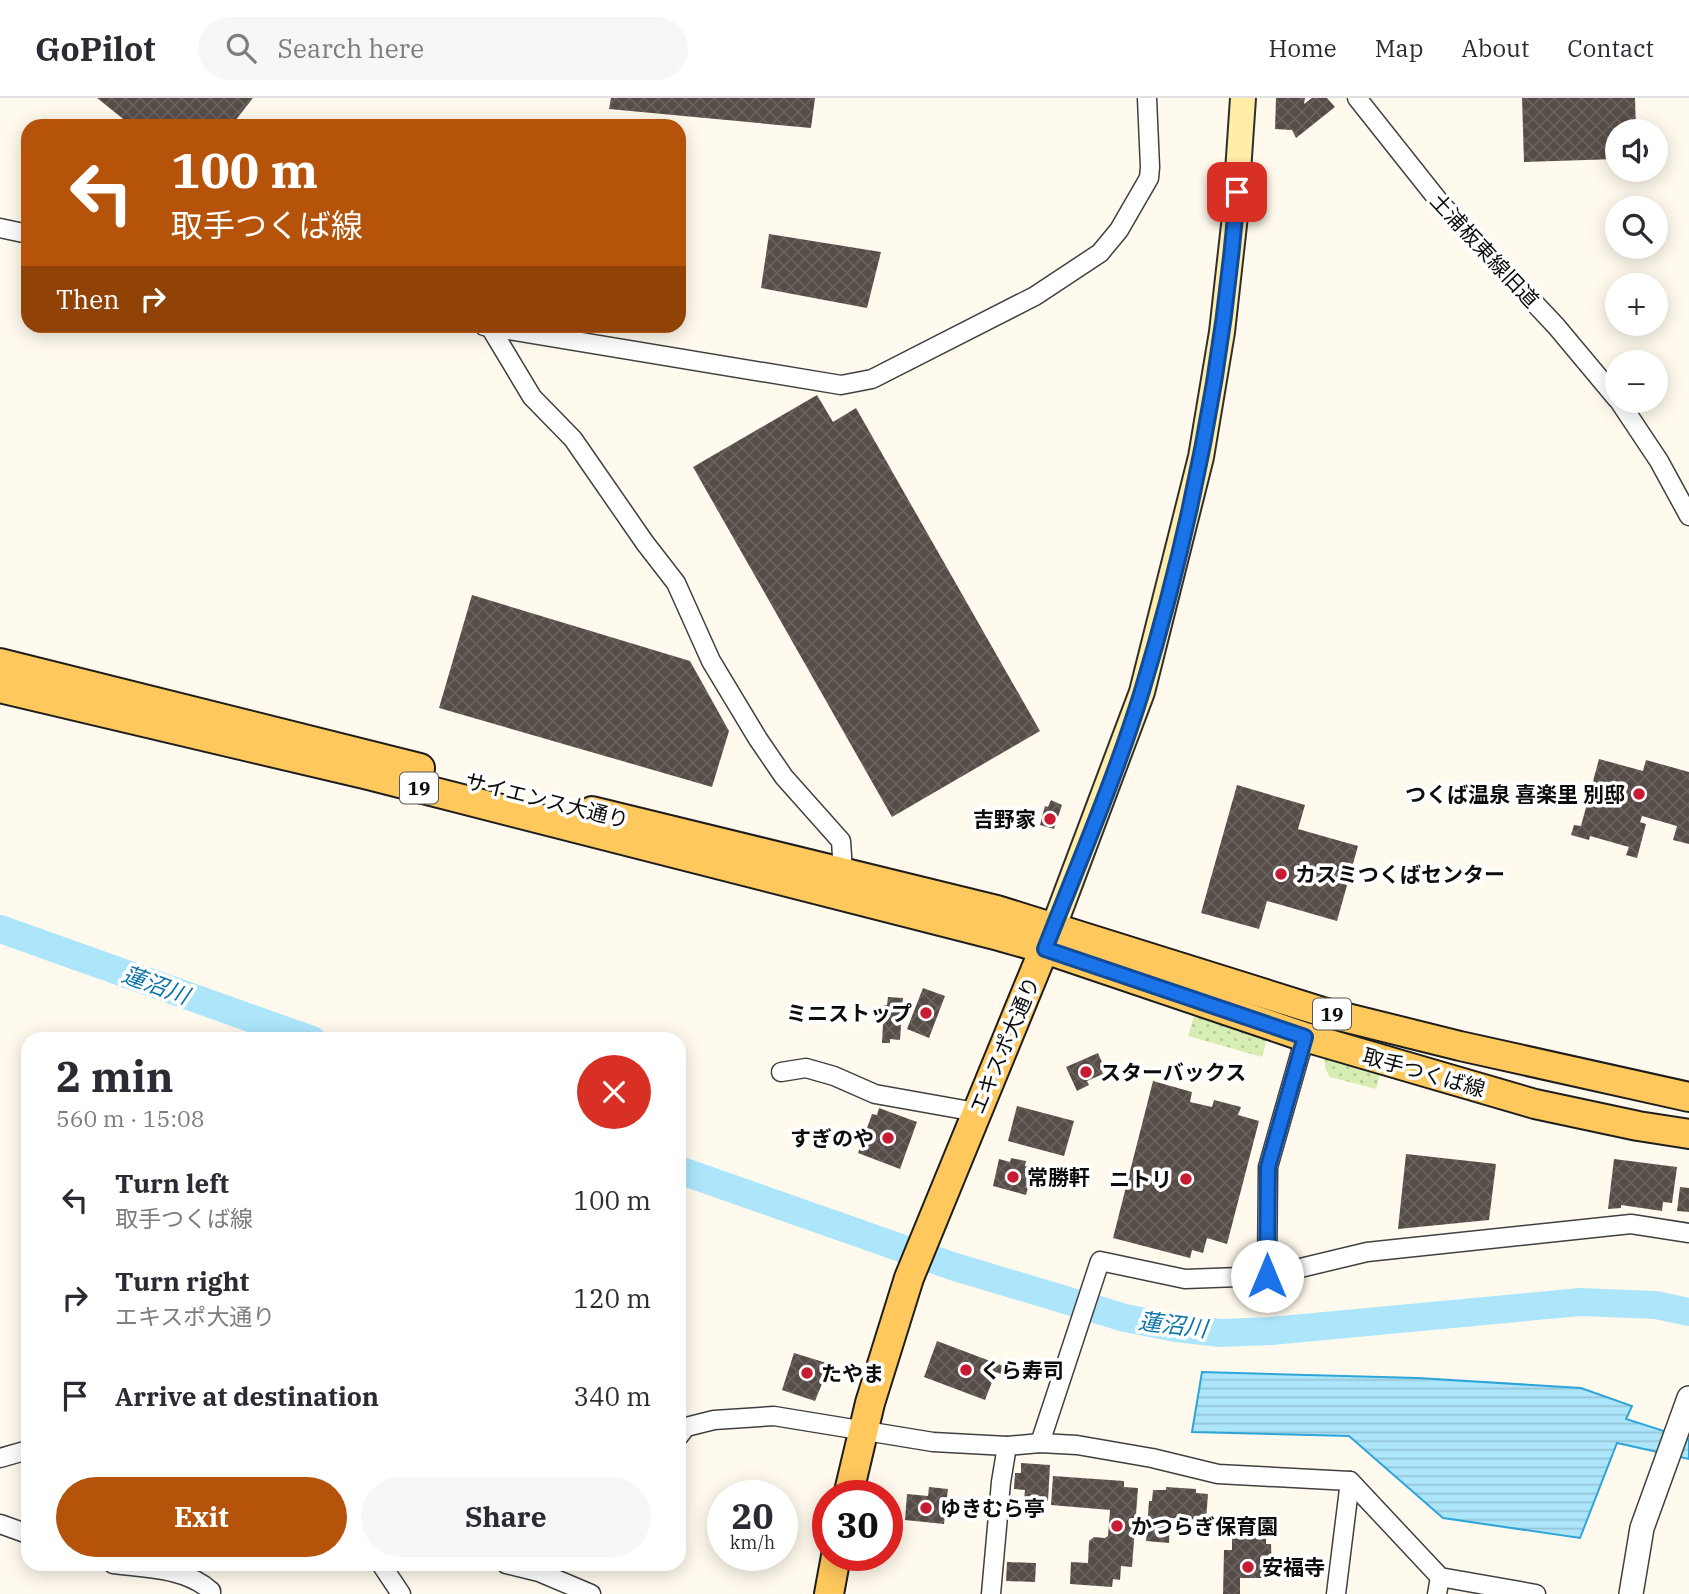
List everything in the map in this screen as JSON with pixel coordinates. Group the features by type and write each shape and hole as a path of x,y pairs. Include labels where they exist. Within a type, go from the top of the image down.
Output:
{"main road":[{"name":"エキスポ大通り","path":"852,1480 885,1350 912,1270 1073,879 1142,691 1201,457 1223,319 1235,216 1242,98"},
{"name":"サイエンス大通り","path":"0,663 604,815 840,883 1049,938"},
{"name":"サイエンス大通り","path":"0,688 840,883"},
{"name":"取手つくば線","path":"1049,938 1305,1037 1535,1104 1637,1126 1689,1133"},
{"name":"取手つくば線","path":"1049,938 1141,957 1323,1012 1460,1046 1689,1097"},
{"path":"829,1594 833,1571"}],"street":[{"path":"529,333 841,385 872,379 1035,296 1100,253 1119,230 1149,177 1147,98"},
{"name":"土浦板東線旧道","path":"1357,98 1443,205 1556,326 1605,384"},
{"path":"0,228 21,232"},
{"path":"491,333 532,397 573,439 676,583 711,661 784,777 841,841 840,883"},
{"name":"土浦板東線旧道","path":"1627,413 1659,461 1689,516"},
{"path":"1267,1276 1268,1167 1305,1037"},
{"path":"781,1072 806,1068 834,1076 875,1094 976,1112"},
{"path":"1040,1443 1100,1261 1185,1279 1267,1276 1367,1252 1632,1224 1689,1233"},
{"path":"1631,1594 1642,1528 1689,1398"},
{"path":"686,1427 714,1420 774,1416 933,1442 1007,1446 1040,1443 1077,1445 1152,1458 1219,1474 1350,1480 1438,1585 1536,1594"},
{"path":"991,1594 1007,1446"},
{"path":"0,1458 21,1452"},
{"path":"1336,1594 1350,1480"},
{"path":"0,1524 21,1532"},
{"path":"169,1571 205,1580"},
{"path":"386,1571 401,1594"},
{"path":"535,1571 591,1594"}],"green space":[{"path":"1194,1016 1267,1038 1262,1057 1188,1036"},
{"path":"1324,1055 1381,1072 1376,1089 1330,1077 1325,1068"}],"water":[{"path":"1202,1372 1418,1378 1581,1388 1632,1406 1626,1419 1689,1439 1689,1459 1617,1443 1580,1538 1443,1518 1349,1436 1192,1432"}],"building":[{"path":"97,98 253,98 236,119 123,119"},
{"path":"611,98 815,98 811,128 609,109"},
{"path":"1276,98 1305,98 1304,104 1312,98 1327,98 1335,107 1296,138 1292,130 1275,129"},
{"path":"1522,98 1635,98 1636,119 1605,119 1605,159 1524,162"},
{"path":"769,234 881,252 867,308 761,288"},
{"path":"817,395 833,422 856,408 1040,731 892,817 693,467"},
{"path":"472,595 690,661 729,731 712,787 439,708"},
{"name":"つくば温泉 喜楽里 別邸","path":"1599,759 1643,771 1646,760 1689,772 1689,844 1673,840 1677,826 1642,816 1640,822 1646,824 1637,858 1626,855 1629,847 1590,836 1589,840 1571,835 1574,825 1581,826"},
{"name":"カスミつくばセンター","path":"1237,785 1305,805 1298,829 1358,846 1337,921 1267,901 1259,929 1201,913"},
{"name":"吉野家","path":"1051,800 1062,805 1054,829 1040,825 1045,806 1048,807"},
{"name":"ミニストップ","path":"923,988 945,996 929,1038 907,1029"},
{"path":"888,997 903,998 900,1040 890,1039 890,1043 882,1043 884,1005 887,1005"},
{"name":"スターバックス","path":"1098,1053 1105,1069 1103,1074 1087,1081 1089,1085 1077,1091 1066,1067"},
{"name":"ニトリ","path":"1153,1081 1192,1092 1190,1102 1212,1107 1214,1100 1241,1107 1238,1115 1259,1121 1227,1244 1207,1238 1203,1253 1192,1250 1190,1258 1113,1238"},
{"path":"1017,1106 1074,1121 1064,1156 1008,1141"},
{"name":"すぎのや","path":"879,1108 917,1122 900,1169 858,1153 872,1114 877,1115"},
{"path":"1406,1154 1496,1164 1489,1220 1398,1229"},
{"name":"常勝軒","path":"1011,1158 1026,1161 1025,1166 1033,1168 1026,1195 993,1186 999,1159 1010,1162"},
{"path":"1614,1159 1677,1167 1672,1203 1663,1202 1662,1211 1621,1205 1621,1208 1608,1209"},
{"path":"1680,1187 1689,1188 1689,1212 1677,1211"},
{"name":"くら寿司","path":"937,1341 1006,1367 1003,1375 996,1372 985,1400 924,1377"},
{"name":"たやま","path":"794,1353 830,1364 815,1401 782,1390"},
{"path":"1021,1463 1050,1465 1048,1501 1024,1499 1025,1490 1014,1489 1015,1473 1021,1473"},
{"path":"1053,1476 1124,1481 1124,1487 1138,1488 1132,1567 1121,1566 1120,1580 1113,1579 1112,1587 1070,1584 1071,1562 1088,1563 1089,1541 1094,1537 1108,1536 1110,1510 1051,1505"},
{"name":"ゆきむら亭","path":"929,1487 948,1489 944,1524 905,1520 907,1494 928,1496"},
{"path":"1166,1487 1196,1489 1196,1493 1208,1494 1206,1520 1170,1518 1169,1543 1146,1541 1149,1501 1152,1501 1153,1490 1166,1490"},
{"name":"安福寺","path":"1232,1533 1257,1534 1257,1538 1266,1538 1266,1544 1271,1544 1272,1575 1264,1575 1264,1578 1240,1578 1240,1594 1223,1594 1224,1550 1232,1550"},
{"path":"1007,1562 1036,1563 1035,1582 1006,1581"}],"waterway":[{"name":"蓮沼川","path":"0,929 290,1032"},
{"name":"蓮沼川","path":"686,1172 952,1266 1125,1318 1176,1328 1221,1333 1271,1331 1580,1302 1656,1305 1689,1312"}],"place":[{"name":"つくば温泉 喜楽里 別邸","path":"1639,794"},
{"name":"吉野家","path":"1050,819"},
{"name":"カスミつくばセンター","path":"1281,874"},
{"name":"ミニストップ","path":"926,1013"},
{"name":"スターバックス","path":"1086,1072"},
{"name":"すぎのや","path":"888,1138"},
{"name":"常勝軒","path":"1013,1177"},
{"name":"ニトリ","path":"1186,1179"},
{"name":"くら寿司","path":"966,1370"},
{"name":"たやま","path":"807,1373"},
{"name":"ゆきむら亭","path":"926,1508"},
{"name":"かつらぎ保育園","path":"1117,1526"},
{"name":"安福寺","path":"1248,1567"}],"route":[{"path":"1237,192 1222,332 1201,457 1175,566 1142,691 1045,949 1305,1037 1268,1167 1267,1276"}]}
